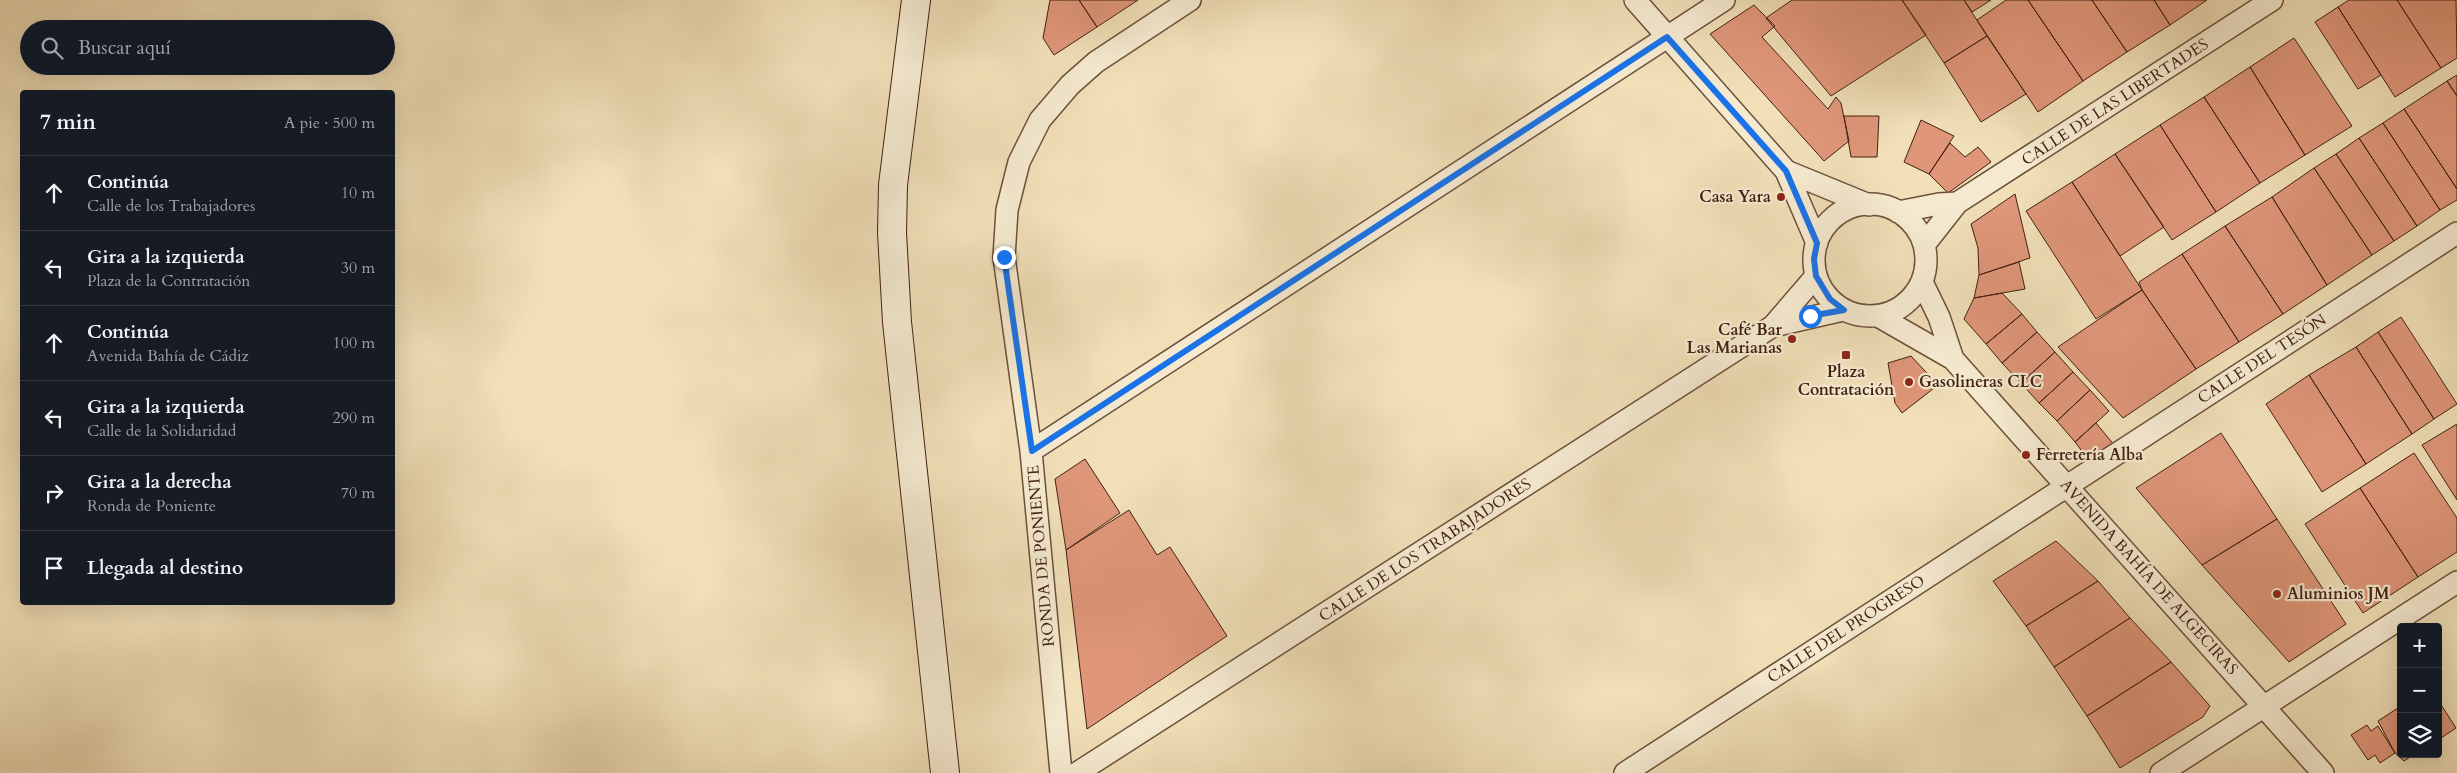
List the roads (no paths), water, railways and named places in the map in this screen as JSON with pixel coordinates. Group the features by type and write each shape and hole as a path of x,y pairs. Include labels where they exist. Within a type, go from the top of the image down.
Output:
{"main road":[{"path":"916,0 893,185 892,232 897,322 945,773"}],"street":[{"name":"RONDA DE PONIENTE","path":"1061,773 1032,451 1004,257 1007,210 1019,162 1040,120 1070,85 1096,62 1190,0"},
{"path":"1635,0 1786,171 1817,243"},
{"path":"1032,451 1724,0"},
{"name":"CALLE DE LAS LIBERTADES","path":"1924,245 1957,203 2272,0"},
{"path":"1786,171 1869,204 1883,206 1898,212 1912,223 1924,245 1926,267 1922,282 1911,299 1896,310 1878,316 1860,316 1844,310 1830,299 1816,276 1814,259 1817,243 1824,229 1837,215 1854,207 1869,204"},
{"name":"CALLE DE LAS LIBERTADES","path":"1898,212 1939,204 1957,203"},
{"name":"CALLE DEL TESÓN","path":"2068,485 2457,233"},
{"name":"CALLE DE LOS TRABAJADORES","path":"1077,773 1773,326 1816,276"},
{"name":"AVENIDA BAHÍA DE ALGECIRAS","path":"1922,282 1939,317 1953,359"},
{"name":"CALLE DE LOS TRABAJADORES","path":"1773,326 1844,310"},
{"name":"AVENIDA BAHÍA DE ALGECIRAS","path":"1878,316 1953,359 2068,485 2323,773"},
{"name":"CALLE DEL PROGRESO","path":"1625,773 2068,485"},
{"path":"2161,773 2457,582"}],"place":[{"name":"Casa Yara","path":"1781,197"},
{"name":"Café Bar Las Marianas","path":"1792,339"},
{"name":"Plaza Contratación","path":"1846,355"},
{"name":"Gasolineras CLC","path":"1909,382"},
{"name":"Ferretería Alba","path":"2026,455"},
{"name":"Aluminios JM","path":"2277,594"}]}
